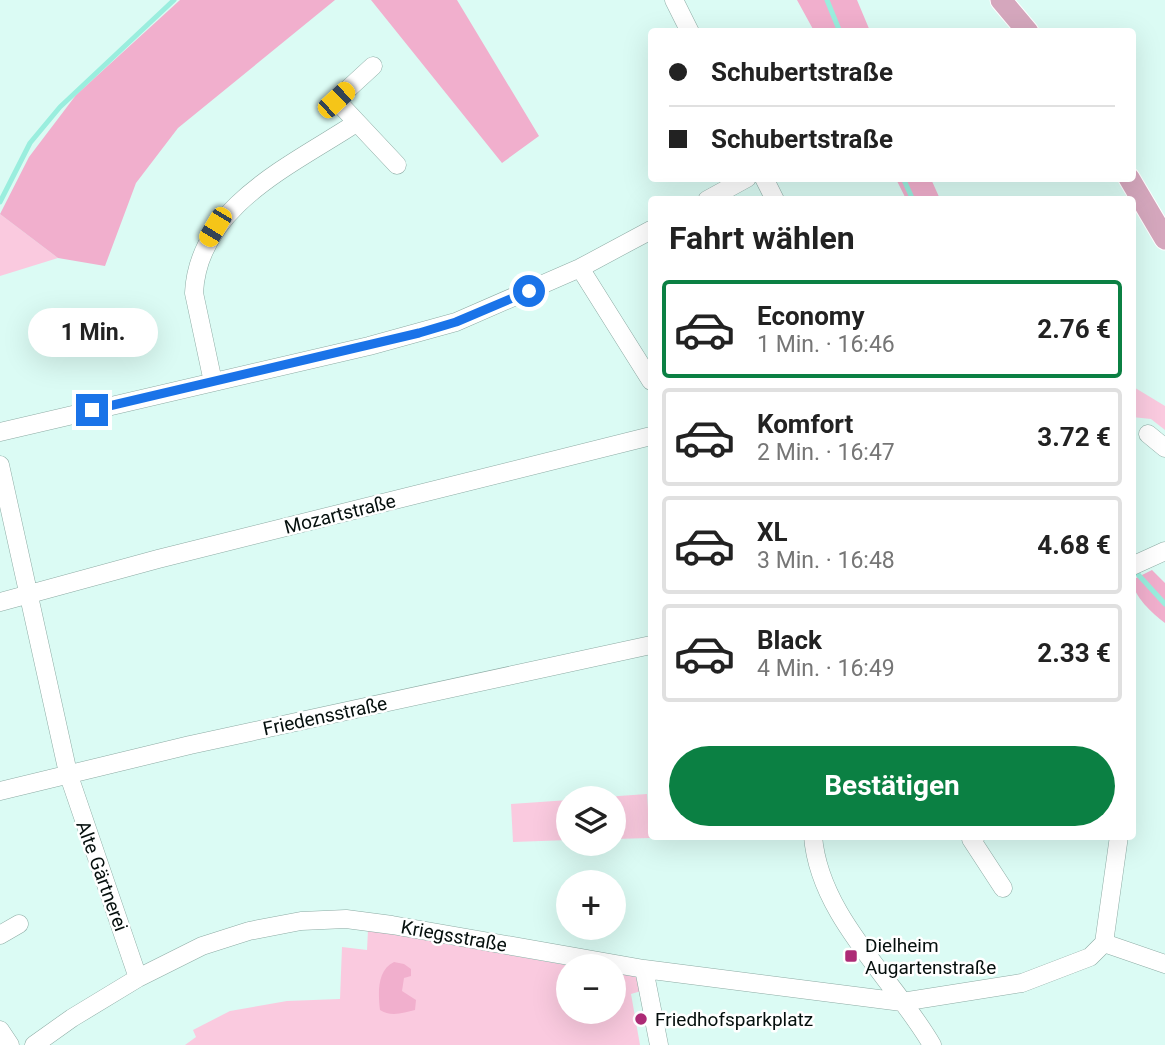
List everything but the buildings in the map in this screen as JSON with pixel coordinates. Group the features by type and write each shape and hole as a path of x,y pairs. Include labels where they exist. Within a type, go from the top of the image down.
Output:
{"main road":[{"path":"1001,0 1025,28"},
{"path":"1131,182 1165,239"}],"street":[{"path":"674,0 688,28"},
{"path":"373,66 336,100 397,166"},
{"path":"213,382 194,293 194,278 205,243 215,227 250,194 356,123"},
{"path":"714,196 740,182"},
{"path":"0,432 456,322 580,268 648,232"},
{"path":"580,268 648,376"},
{"path":"1148,434 1165,448"},
{"name":"Mozartstraße","path":"0,602 648,437"},
{"path":"0,465 68,773"},
{"path":"1136,564 1162,552"},
{"name":"Friedensstraße","path":"0,791 68,773 648,646"},
{"name":"Alte Gärtnerei","path":"68,773 138,978"},
{"path":"814,840 822,879 835,905 932,1045"},
{"path":"972,840 1003,888"},
{"path":"1118,840 1104,943 1165,964"},
{"name":"Kriegsstraße","path":"34,1045 72,1018 138,978 202,946 249,931 301,921 346,919 645,969 902,1002 1040,978 1090,957 1104,943"},
{"path":"0,935 19,925"},
{"path":"645,969 659,1045"},
{"path":"0,1030 10,1045"}],"shaded area":[{"path":"180,0 335,0 178,128 136,183 105,266 58,258 0,214 29,157 76,95"},
{"path":"371,0 457,0 539,136 502,163"},
{"path":"797,0 857,0 869,28 812,28"},
{"path":"898,182 932,182 939,196 904,196"},
{"path":"0,214 58,258 0,276"},
{"path":"1136,388 1165,406 1165,430 1151,419 1136,417"},
{"path":"1152,570 1165,583 1165,623 1144,604 1136,592 1136,578"},
{"path":"647,794 648,838 626,839 626,796"},
{"path":"556,801 556,840 513,842 511,804"},
{"path":"368,930 556,963 556,1024 626,1024 626,975 638,977 641,991 631,994 640,1045 185,1045 196,1037 193,1030 230,1011 287,1001 340,999 342,947 367,950"},
{"path":"394,962 411,969 411,976 404,978 402,991 416,1000 415,1010 393,1014 380,1010 379,989 382,976 384,970"}],"waterway":[{"path":"0,202 30,143 60,107 174,0"},
{"path":"827,0 838,28"},
{"path":"905,182 911,196"},
{"path":"1136,572 1165,604"}],"place":[{"name":"Dielheim Augartenstraße","path":"851,956"},
{"name":"Friedhofsparkplatz","path":"641,1019"}],"route":[{"path":"92,410 419,333 456,322 529,291"}]}
